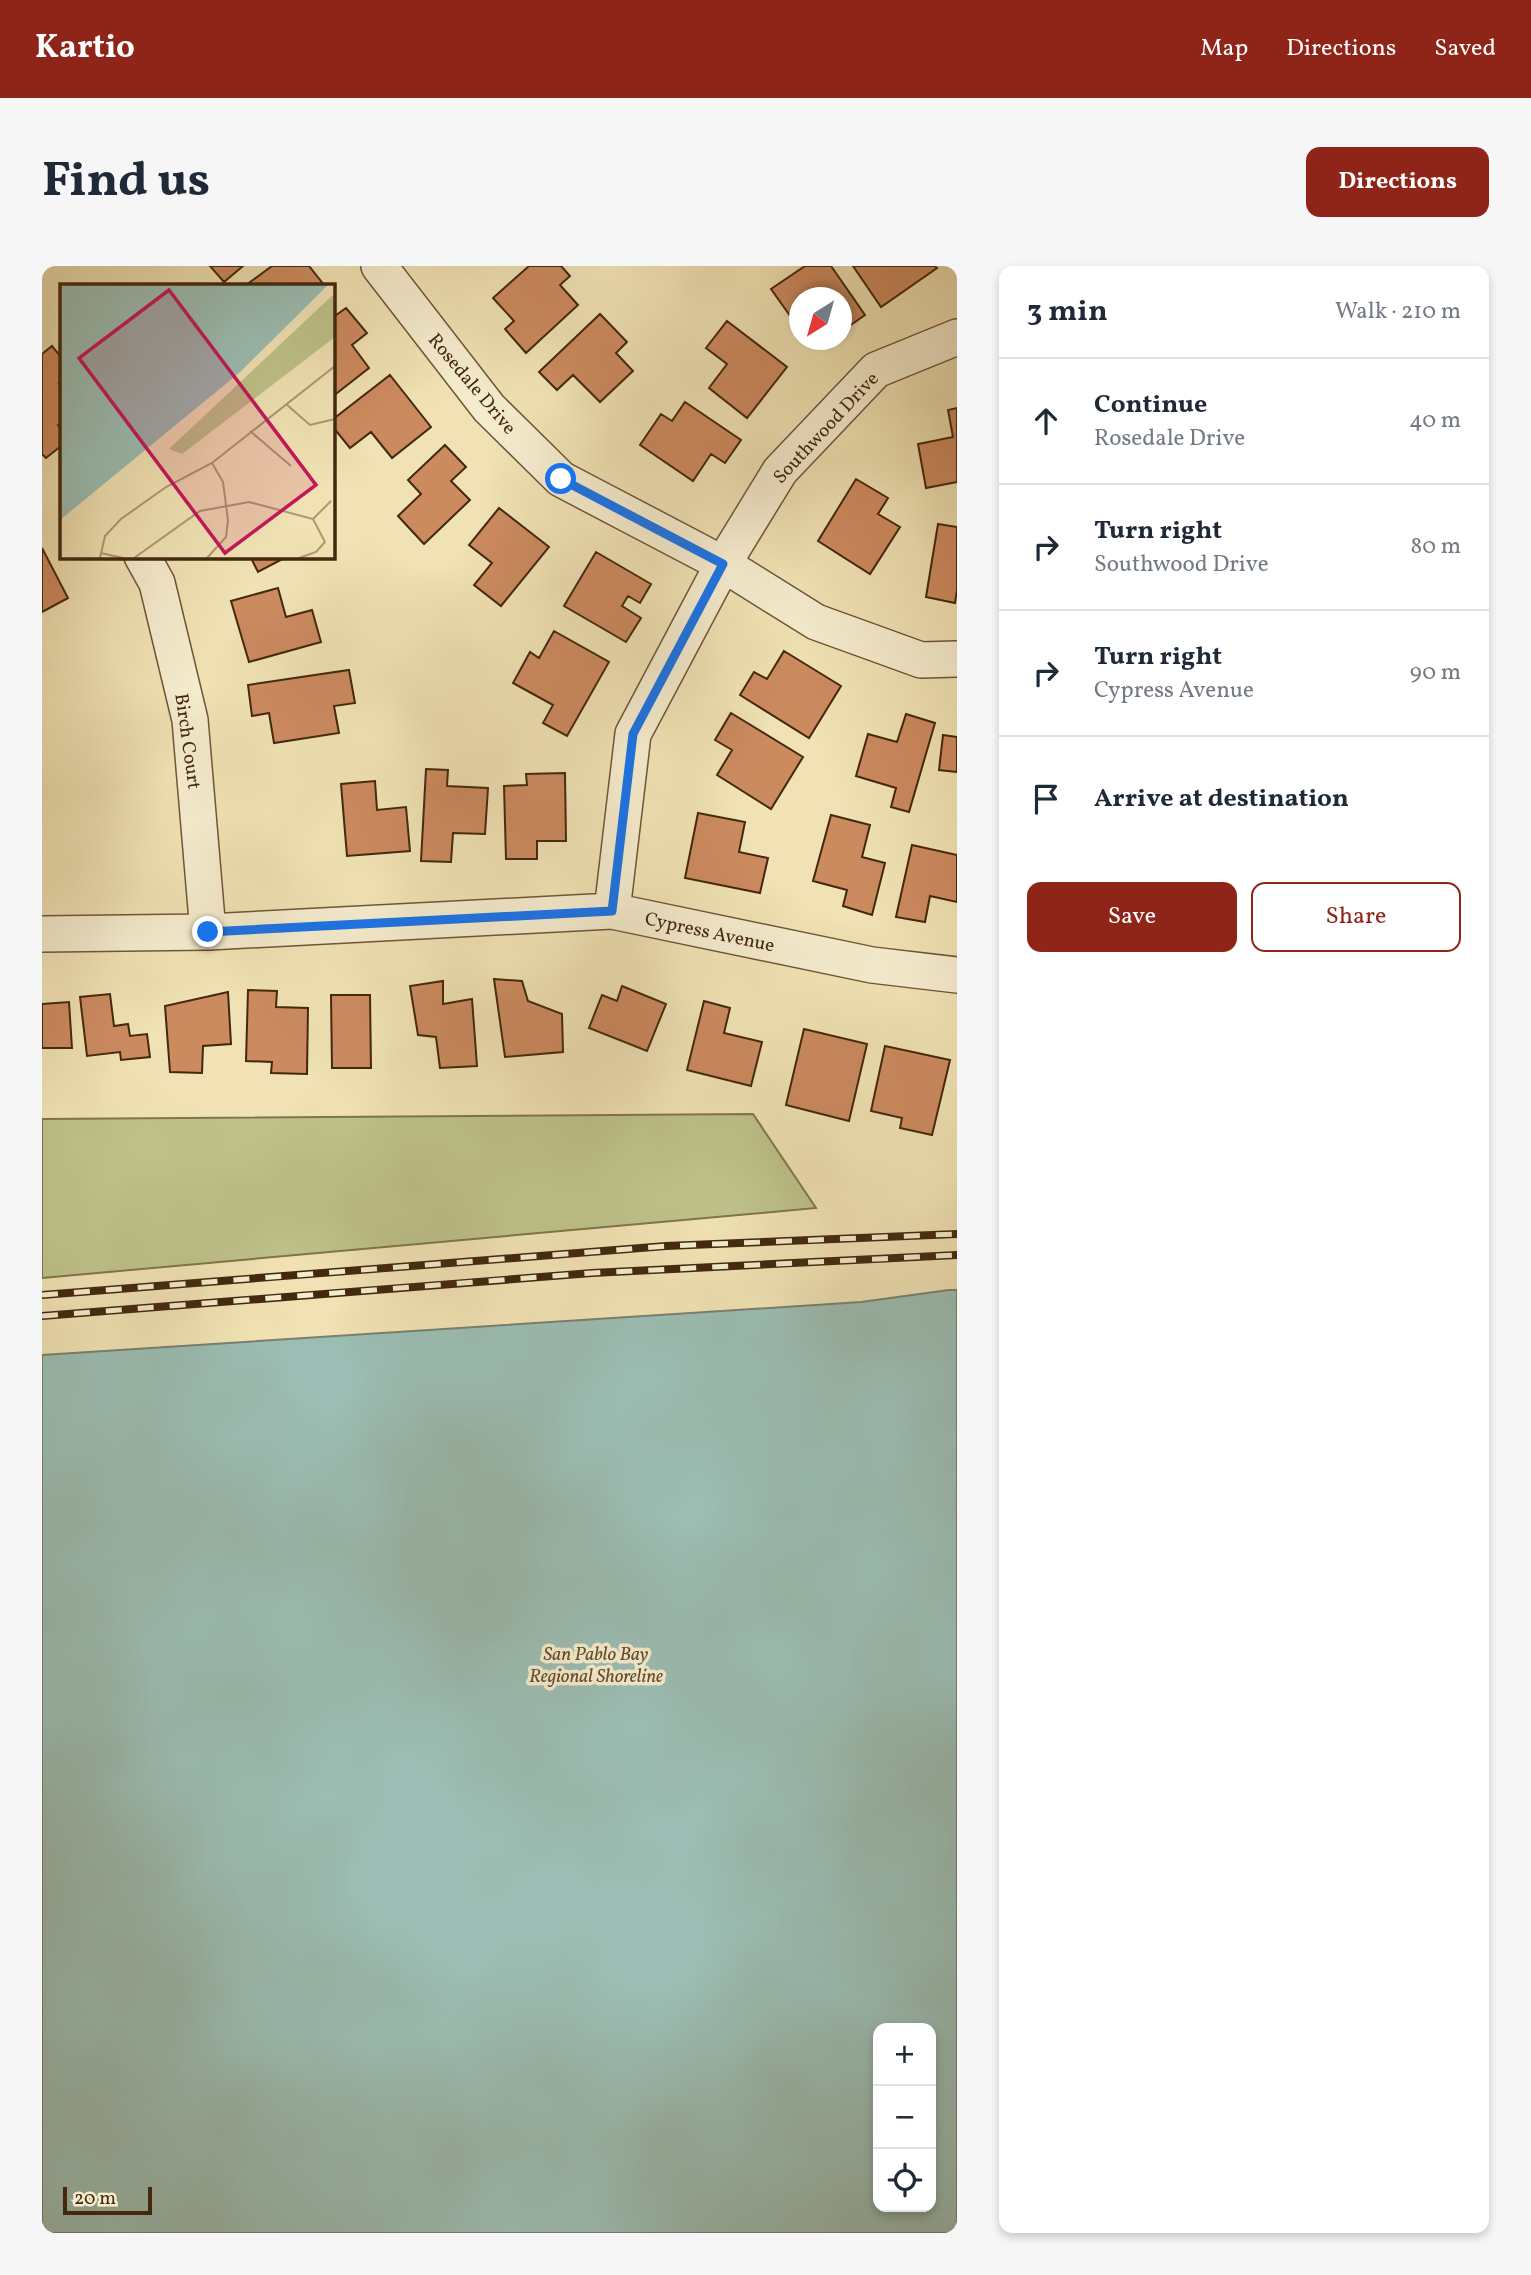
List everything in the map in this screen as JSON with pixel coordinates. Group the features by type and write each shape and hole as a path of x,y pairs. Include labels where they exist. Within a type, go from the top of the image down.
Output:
{"street":[{"name":"Rosedale Drive","path":"379,266 489,408 561,479 723,564 816,622 921,660 957,659"},
{"name":"Southwood Drive","path":"612,911 633,734 723,564 780,471 876,369 957,337"},
{"name":"Birch Court","path":"143,558 157,583 190,720 208,932"},
{"name":"Cypress Avenue","path":"42,933 208,932 612,911 872,965 957,975"}],"green space":[{"path":"753,1114 816,1208 42,1278 42,1119"}],"water":[{"name":"San Pablo Bay Regional Shoreline","path":"957,1290 957,2233 42,2233 42,1355 861,1302"}],"building":[{"path":"210,266 243,266 224,282"},
{"path":"272,266 309,266 323,284 247,284"},
{"path":"529,266 561,266 570,276 560,285 578,305 526,353 505,329 514,321 493,298"},
{"path":"805,266 831,266 846,287 789,287 789,314 771,289"},
{"path":"853,266 935,266 937,268 881,307"},
{"path":"852,296 865,315 852,324"},
{"path":"346,308 367,333 352,345 369,368 334,395 334,317"},
{"path":"600,314 627,342 616,353 633,371 600,402 573,375 557,390 539,372"},
{"path":"727,321 787,367 747,418 709,388 727,364 706,348"},
{"path":"52,346 60,356 60,447 46,458 42,454 42,354"},
{"path":"390,375 431,427 392,458 371,432 350,448 334,428 334,418"},
{"path":"685,402 741,440 725,463 711,454 693,481 640,445 661,414 672,421"},
{"path":"957,408 957,482 926,488 918,444 953,437 948,410"},
{"path":"445,445 466,467 451,481 470,500 424,544 398,516 421,494 408,480"},
{"path":"856,479 888,498 878,514 900,527 870,574 818,541"},
{"path":"499,508 549,547 501,606 474,585 492,563 469,545"},
{"path":"938,524 957,527 955,603 926,597"},
{"path":"42,548 68,598 42,612"},
{"path":"596,552 651,584 640,603 628,596 622,606 641,618 626,642 564,606"},
{"path":"251,558 284,558 258,572"},
{"path":"278,588 286,617 312,610 321,642 249,662 231,601"},
{"path":"554,631 609,662 567,736 543,723 553,705 513,683 530,652 539,658"},
{"path":"784,651 841,686 809,738 740,695 754,672 767,679"},
{"path":"349,670 355,703 334,706 339,733 274,743 269,713 252,716 248,685"},
{"path":"731,713 803,757 771,809 717,775 732,750 715,740"},
{"path":"906,714 935,723 909,812 891,807 896,788 856,776 868,734 897,742"},
{"path":"943,735 957,737 957,772 939,770"},
{"path":"426,769 448,770 447,786 488,788 485,834 453,833 451,862 421,861"},
{"path":"565,773 566,841 537,841 537,859 506,859 504,786 527,785 526,774"},
{"path":"375,781 377,810 406,807 410,851 347,856 341,784"},
{"path":"698,813 745,822 739,852 768,858 760,893 685,878"},
{"path":"831,815 870,825 862,857 885,863 872,915 843,906 847,890 813,881"},
{"path":"912,845 957,855 957,902 930,896 925,922 896,917"},
{"path":"494,979 522,981 528,1001 562,1014 563,1052 505,1057"},
{"path":"443,981 443,1004 472,999 477,1066 440,1068 436,1037 418,1035 410,986"},
{"path":"622,986 666,1004 647,1051 589,1028 602,995 617,1001"},
{"path":"248,990 277,991 276,1007 308,1008 307,1074 271,1073 272,1062 246,1061"},
{"path":"228,992 231,1044 203,1046 202,1073 170,1072 165,1006"},
{"path":"110,994 114,1026 128,1024 130,1036 147,1034 150,1057 121,1060 120,1052 87,1056 80,997"},
{"path":"331,995 370,995 371,1068 332,1068"},
{"path":"704,1001 730,1008 724,1033 762,1042 751,1086 687,1070"},
{"path":"69,1002 72,1048 42,1048 42,1004"},
{"path":"804,1029 867,1044 849,1121 786,1105"},
{"path":"885,1046 950,1060 932,1135 900,1128 902,1118 871,1111"}],"railway":[{"path":"42,1295 666,1246 957,1234"},
{"path":"42,1316 592,1273 957,1255"}],"route":[{"path":"208,932 612,911 633,734 723,564 561,479"}]}
